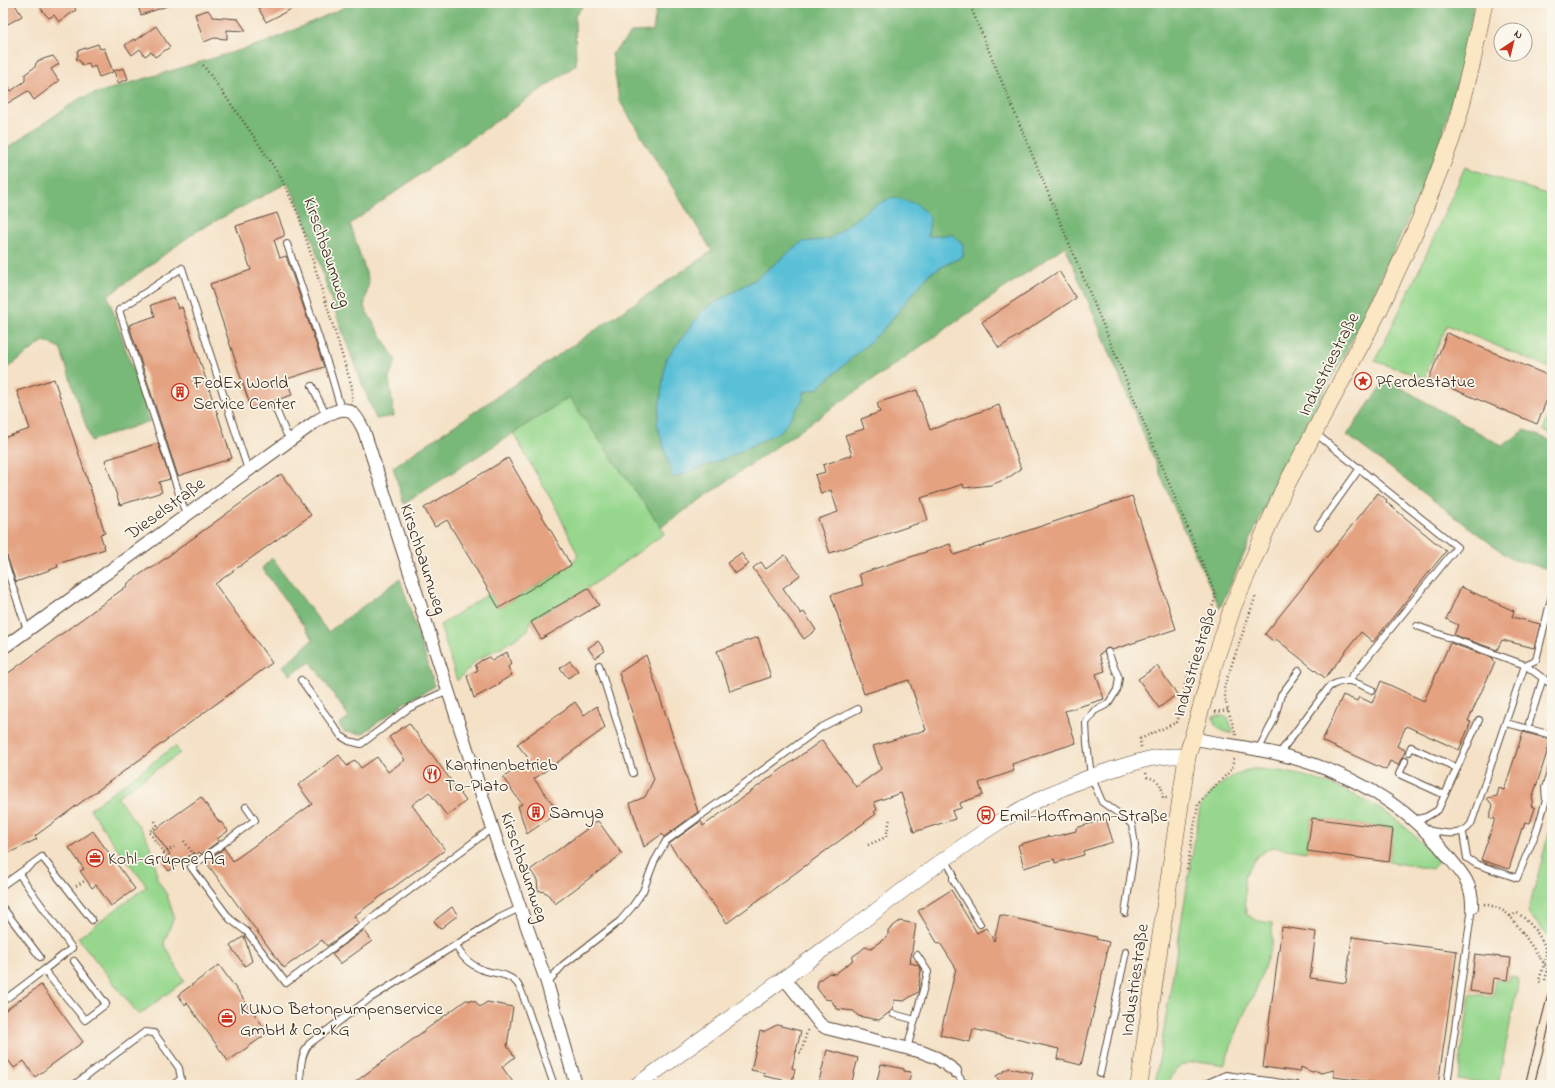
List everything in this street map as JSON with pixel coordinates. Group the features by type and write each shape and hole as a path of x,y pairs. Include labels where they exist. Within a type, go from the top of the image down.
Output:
{"main road":[{"name":"Industriestraße","path":"1139,1085 1187,757 1191,738 1211,673 1233,606 1283,491 1379,310 1423,214 1451,140 1459,114 1472,62 1484,3"}],"street":[{"name":"Dieselstraße","path":"3,648 291,439 326,415 346,410"},
{"name":"Kirschbaumweg","path":"346,410 358,418 364,431 492,828 547,983 576,1085"},
{"name":"Industriestraße","path":"1191,738 1278,754 1329,770 1352,780 1384,798 1424,830 1461,872 1470,887 1472,904"},
{"path":"637,1085 996,823 1028,804 1060,788 1091,776 1151,758 1177,755 1187,757"},
{"path":"784,978 823,1027 907,1048 937,1058 956,1071"}],"lane":[{"path":"287,244 330,371 346,410"},
{"path":"186,515 119,310 182,268 248,470"},
{"path":"312,386 326,415"},
{"path":"274,406 286,433 291,439"},
{"path":"1315,433 1457,547 1349,680"},
{"path":"1318,528 1360,468"},
{"path":"3,557 28,630"},
{"path":"1424,830 1454,833 1463,832 1471,824 1475,816 1525,665 1536,660 1552,595"},
{"path":"1417,626 1525,665 1552,685"},
{"path":"1108,652 1119,678 1117,690 1108,704 1094,711 1086,723 1091,776 1102,802 1125,818 1132,825 1135,846 1125,912"},
{"path":"599,665 633,773"},
{"path":"1258,750 1274,720 1281,696 1299,671"},
{"path":"1530,723 1543,678"},
{"path":"301,680 341,736 349,741 362,744 409,708 448,690"},
{"path":"1278,754 1329,687 1341,681 1349,680 1372,690"},
{"path":"547,983 563,965 620,920 632,907 643,891 654,862 666,842 820,728 858,709"},
{"path":"1412,820 1426,817 1438,810 1479,720"},
{"path":"1506,723 1552,735"},
{"path":"1409,752 1411,747 1457,768"},
{"path":"1405,760 1399,774 1446,795"},
{"path":"1463,832 1467,858 1476,864 1517,878 1537,830 1546,800 1545,788 1552,767"},
{"path":"246,806 255,820 191,867 230,919 247,932 286,983 492,828"},
{"path":"3,885 42,857 92,920"},
{"path":"945,859 953,873 953,880 980,924"},
{"path":"3,1001 72,948 19,874"},
{"path":"1447,1085 1472,904"},
{"path":"3,908 40,956"},
{"path":"301,1085 300,1072 302,1059 304,1050 309,1044 369,999 499,918 520,908"},
{"path":"456,945 460,955 472,964 483,970 510,977 517,983 522,993 554,1085"},
{"path":"1100,1074 1126,952"},
{"path":"907,1048 928,972 917,955"},
{"path":"44,970 85,1020 106,1004 74,961"},
{"path":"894,1014 915,1020"},
{"path":"74,1085 144,1032 154,1033 179,1068 181,1079 173,1085"},
{"path":"956,1071 964,1084 975,1085"},
{"path":"1203,1085 1226,1075 1296,1085"}],"path":[{"path":"970,3 1012,110 1216,596 1184,687 1184,703"},
{"name":"Kirschbaumweg","path":"203,65 276,170 299,216 352,388 346,410"},
{"path":"1186,874 1198,804 1232,769 1235,747"},
{"path":"868,846 886,837 890,819"},
{"path":"155,821 158,825 149,832 164,853 174,847"},
{"path":"184,841 198,861"},
{"path":"1472,904 1500,909 1510,916 1552,974"},
{"path":"1510,916 1517,913 1523,916 1545,945 1546,958 1539,981 1542,984"},
{"path":"1545,980 1548,969"},
{"path":"796,1051 801,1053 807,1029 818,1020"}],"green space":[{"path":"354,3 585,3 575,16 576,65 350,224 369,282 364,307 396,361 389,378 394,416 376,419 339,322 314,244 302,213 287,183 195,232 108,296 150,421 91,441 60,348 44,341 3,371 3,151 80,98 267,42"},
{"path":"657,3 1474,3 1465,54 1434,164 1350,344 1278,478 1220,608 1179,519 1065,246 661,527 569,397 404,504 393,467 712,251 619,100 612,54 632,32 653,31","holes":["871,207 928,237 951,234 963,256 930,273 881,332 817,389 803,392 704,309 756,279 802,242 830,239"]},
{"path":"1465,167 1552,196 1552,369 1447,325 1424,378 1375,361 1422,264"},
{"path":"1386,379 1502,446 1525,430 1552,441 1552,570 1511,559 1347,435"},
{"path":"569,397 665,533 588,588 531,620 528,630 512,641 477,660 457,681 440,625 490,593 499,608 571,565 578,555 557,510 513,433"},
{"path":"1552,408 1552,434 1543,430"},
{"path":"272,558 328,632 400,579 435,686 403,704 362,734 344,732 339,724 349,717 311,662 290,675 283,666 313,639 262,568"},
{"path":"1213,716 1223,716 1229,719 1233,733 1225,732 1219,729 1213,720"},
{"path":"175,746 180,753 117,797 146,836 155,859 157,879 167,895 174,917 164,943 184,981 139,1015 78,938 147,886 116,847 90,809"},
{"path":"1251,769 1286,772 1338,787 1370,803 1399,822 1421,841 1439,861 1432,869 1389,862 1393,829 1312,818 1307,852 1272,847 1257,856 1244,877 1246,914 1258,921 1272,923 1272,944 1257,988 1243,1016 1224,1065 1206,1062 1190,1062 1177,1069 1172,1075 1168,1085 1155,1085 1200,807 1222,784 1236,775"},
{"path":"1552,821 1552,941 1528,913"},
{"path":"1510,975 1518,978 1518,984 1498,1085 1458,1079 1470,994 1493,996 1495,980 1509,981"}],"water":[{"path":"893,197 917,204 930,217 928,237 951,234 963,244 963,256 930,273 881,332 817,389 803,392 803,400 781,431 729,457 673,478 657,424 666,359 704,309 756,279 802,242 830,239 871,207"}],"building":[{"path":"3,3 14,3 22,16 8,24 3,16"},
{"path":"46,3 71,3 76,10 59,22 54,15 49,18 40,7"},
{"path":"137,3 169,3 170,5 141,15"},
{"path":"256,3 303,3 266,22"},
{"path":"208,10 213,17 238,19 246,31 227,30 227,39 214,38 204,42 195,14"},
{"path":"156,26 170,47 155,57 151,52 145,56 140,49 132,55 125,45 134,39 135,41"},
{"path":"98,44 100,49 104,48 113,72 99,77 95,66 90,68 89,63 82,65 80,61 76,59 78,55 77,51"},
{"path":"53,56 59,64 51,69 59,81 34,100 28,91 3,106 3,79 11,91 25,81 25,74 35,67 36,63 40,60"},
{"path":"124,68 128,79 118,83 114,71"},
{"path":"277,213 284,236 274,240 280,258 286,256 324,367 287,379 292,395 251,408 210,284 251,270 236,226"},
{"path":"1059,271 1076,298 999,348 982,322"},
{"name":"FedEx World Service Center","path":"174,297 178,309 182,307 232,458 178,476 129,325 155,316 151,305"},
{"path":"1447,333 1552,377 1552,387 1537,424 1429,379"},
{"path":"54,379 105,533 100,534 105,549 57,564 58,567 16,582 3,546 3,438 30,429 17,391"},
{"path":"917,390 930,430 999,405 1021,469 1008,478 991,485 964,488 963,484 921,498 928,520 830,553 818,519 838,512 831,490 821,494 815,475 825,472 823,465 852,455 845,435 864,429 861,419 880,412 877,403"},
{"path":"158,443 170,479 159,482 162,492 120,505 105,460"},
{"path":"508,458 571,565 499,608 447,520 435,527 424,508"},
{"path":"281,474 311,515 215,584 272,663 35,836 37,839 3,856 3,677 127,586 128,583 148,569 152,568"},
{"path":"1378,493 1387,500 1386,502 1446,551 1373,642 1361,632 1325,678 1276,639 1274,642 1265,634"},
{"path":"1132,496 1176,629 1112,650 1107,648 1104,652 1099,654 1105,671 1096,674 1104,699 1065,711 1076,743 1012,764 1014,771 979,783 983,795 960,803 961,808 952,811 955,819 914,832 901,793 874,802 877,810 874,812 876,814 727,923 669,844 701,821 703,826 822,740 856,787 881,769 873,746 926,730 909,680 864,694 831,595 863,585 859,574 950,544 954,555"},
{"path":"741,553 749,564 735,574 727,563"},
{"path":"785,555 800,575 783,588 801,614 804,612 816,630 804,639 753,568 761,562 766,569"},
{"path":"1461,587 1514,611 1512,617 1540,624 1534,648 1502,640 1497,650 1454,635 1458,625 1446,619"},
{"path":"588,588 599,605 541,639 531,622"},
{"path":"758,637 771,677 730,691 717,651"},
{"path":"598,641 605,651 595,658 588,648"},
{"path":"1450,643 1493,658 1492,661 1495,662 1468,721 1471,722 1459,750 1406,726 1397,746 1405,750 1405,752 1398,765 1390,761 1386,770 1322,741 1343,695 1357,701 1359,697 1372,703 1381,681 1424,701"},
{"path":"507,652 511,664 508,667 512,675 499,683 500,684 474,698 467,676 478,670 475,665 482,660 489,657 492,661"},
{"path":"646,655 698,812 664,837 662,834 644,847 630,803 645,797 654,779 619,673"},
{"path":"570,661 578,671 568,678 560,668"},
{"path":"1157,666 1177,694 1159,708 1138,679"},
{"path":"575,702 584,715 597,706 605,728 534,779 555,807 551,810 554,815 527,834 518,806 522,804 503,778 529,759 517,744"},
{"path":"409,723 466,801 447,816 429,792 412,805 445,850 354,916 359,923 327,946 322,940 284,968 206,862 224,848 233,861 312,804 298,785 339,755 347,766 355,760 361,768 377,757 388,772 405,760 389,737"},
{"path":"1523,732 1551,740 1532,799 1531,806 1535,808 1530,823 1525,822 1523,829 1522,828 1509,869 1481,860 1495,819 1489,818 1493,806 1487,798 1497,796 1499,788 1504,790"},
{"path":"201,797 220,823 221,822 228,831 217,839 219,841 201,854 199,852 195,855 194,852 169,871 161,861 170,854 153,831"},
{"path":"1312,818 1393,829 1389,862 1307,851"},
{"path":"1106,819 1113,842 1083,851 1084,855 1055,863 1054,859 1024,868 1018,845 1048,836 1049,838 1076,831 1076,828"},
{"path":"598,821 622,854 555,904 547,893 538,890 537,880 530,870"},
{"name":"Kohl-Gruppe AG","path":"93,831 135,889 111,906 96,885 92,888 80,871 84,869 69,848"},
{"path":"951,890 977,933 986,928 994,941 1000,915 1097,937 1096,939 1109,942 1081,1065 1057,1059 1059,1049 973,1029 970,1042 940,1035 956,968 940,943 938,944 918,911"},
{"path":"452,907 458,915 440,929 434,921"},
{"path":"900,921 916,924 910,963 918,965 921,970 918,992 904,1001 894,1000 893,1010 879,1020 858,1016 854,1011 837,1009 831,1000 825,999 817,988 818,981 829,973 835,974 852,961 853,956 865,947 871,948 888,936 888,930"},
{"path":"1282,927 1316,932 1310,978 1346,983 1352,937 1457,951 1438,1085 1395,1085 1334,1077 1334,1070 1321,1073 1317,1071 1312,1072 1301,1067 1300,1072 1263,1067"},
{"path":"364,930 372,941 340,964 332,954"},
{"path":"244,936 252,961 245,966 230,946"},
{"path":"1475,954 1511,958 1508,980 1493,978 1491,994 1470,991"},
{"name":"KUNO Betonpumpenservice GmbH & Co. KG","path":"219,965 268,1033 228,1061 187,1003 185,1005 178,995"},
{"path":"41,985 83,1042 35,1077 24,1061 14,1068 3,1053 3,1012"},
{"path":"466,1000 475,1001 480,1007 487,1002 513,1007 507,1046 515,1057 502,1067 515,1085 351,1085"},
{"path":"777,1025 801,1031 792,1068 795,1069 792,1082 764,1076 765,1073 751,1070 760,1031 763,1032"},
{"path":"827,1050 858,1058 851,1085 818,1085"},
{"path":"881,1064 911,1072 908,1085 876,1085"},
{"path":"1009,1068 1033,1073 1030,1085 1002,1085 996,1076"}],"tram line":[{"path":"1525,1085 1552,978"},
{"path":"1534,1085 1552,1015"}],"place":[{"name":"Pferdestatue","path":"1363,381"},
{"name":"FedEx World Service Center","path":"180,392"},
{"name":"Kantinenbetrieb To-Piato","path":"432,774"},
{"name":"Samya","path":"536,812"},
{"name":"Emil-Hoffmann-Straße","path":"986,815"},
{"name":"Kohl-Gruppe AG","path":"95,858"},
{"name":"KUNO Betonpumpenservice GmbH & Co. KG","path":"227,1018"}]}
